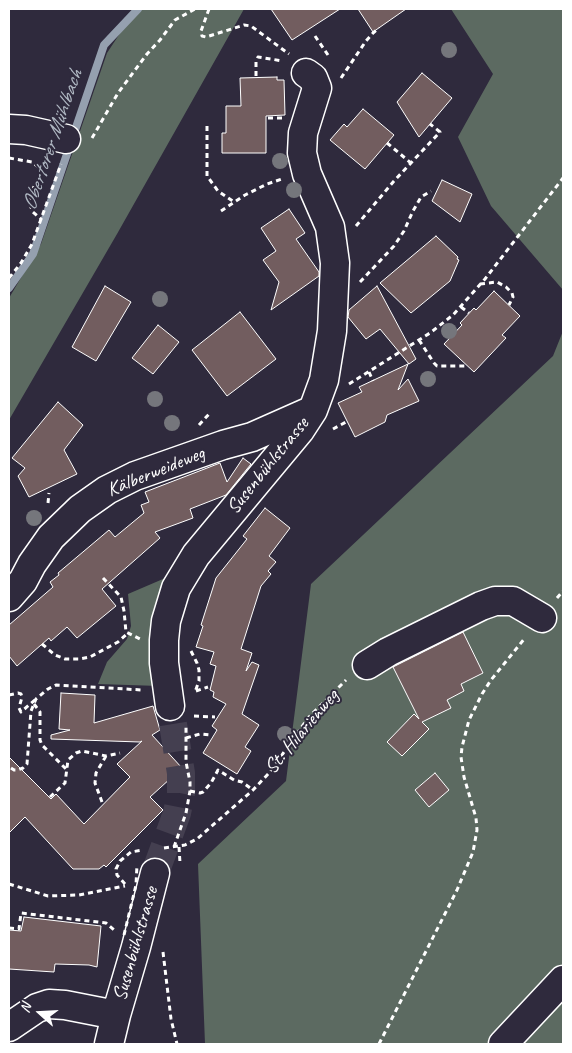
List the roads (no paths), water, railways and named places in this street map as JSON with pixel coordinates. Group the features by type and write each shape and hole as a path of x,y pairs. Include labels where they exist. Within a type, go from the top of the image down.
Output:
{"street":[{"name":"Susenbühlstrasse","path":"177,699 164,664 166,622 176,588 196,555 300,430 316,404 324,380 331,345 336,278 334,247 325,214 304,164 302,144 311,83"},
{"path":"9,128 26,130 72,147"},
{"name":"Kälberweideweg","path":"9,597 23,582 32,564 51,537 80,509 107,490 135,476 223,445 252,437 316,404"},
{"path":"367,665 388,652 495,600 513,601 542,618"},
{"name":"Susenbühlstrasse","path":"109,1044 136,947 152,875"},
{"path":"503,1044 563,980"},
{"name":"Susenbühlstrasse","path":"9,1026 37,1008 49,1004 65,1005 116,1015"}],"waterway":[{"name":"Obertorer Mühlbach","path":"9,288 33,254 104,45 138,9"}],"tunnel":[{"path":"155,873 177,813 181,793 181,773 170,706"}]}
